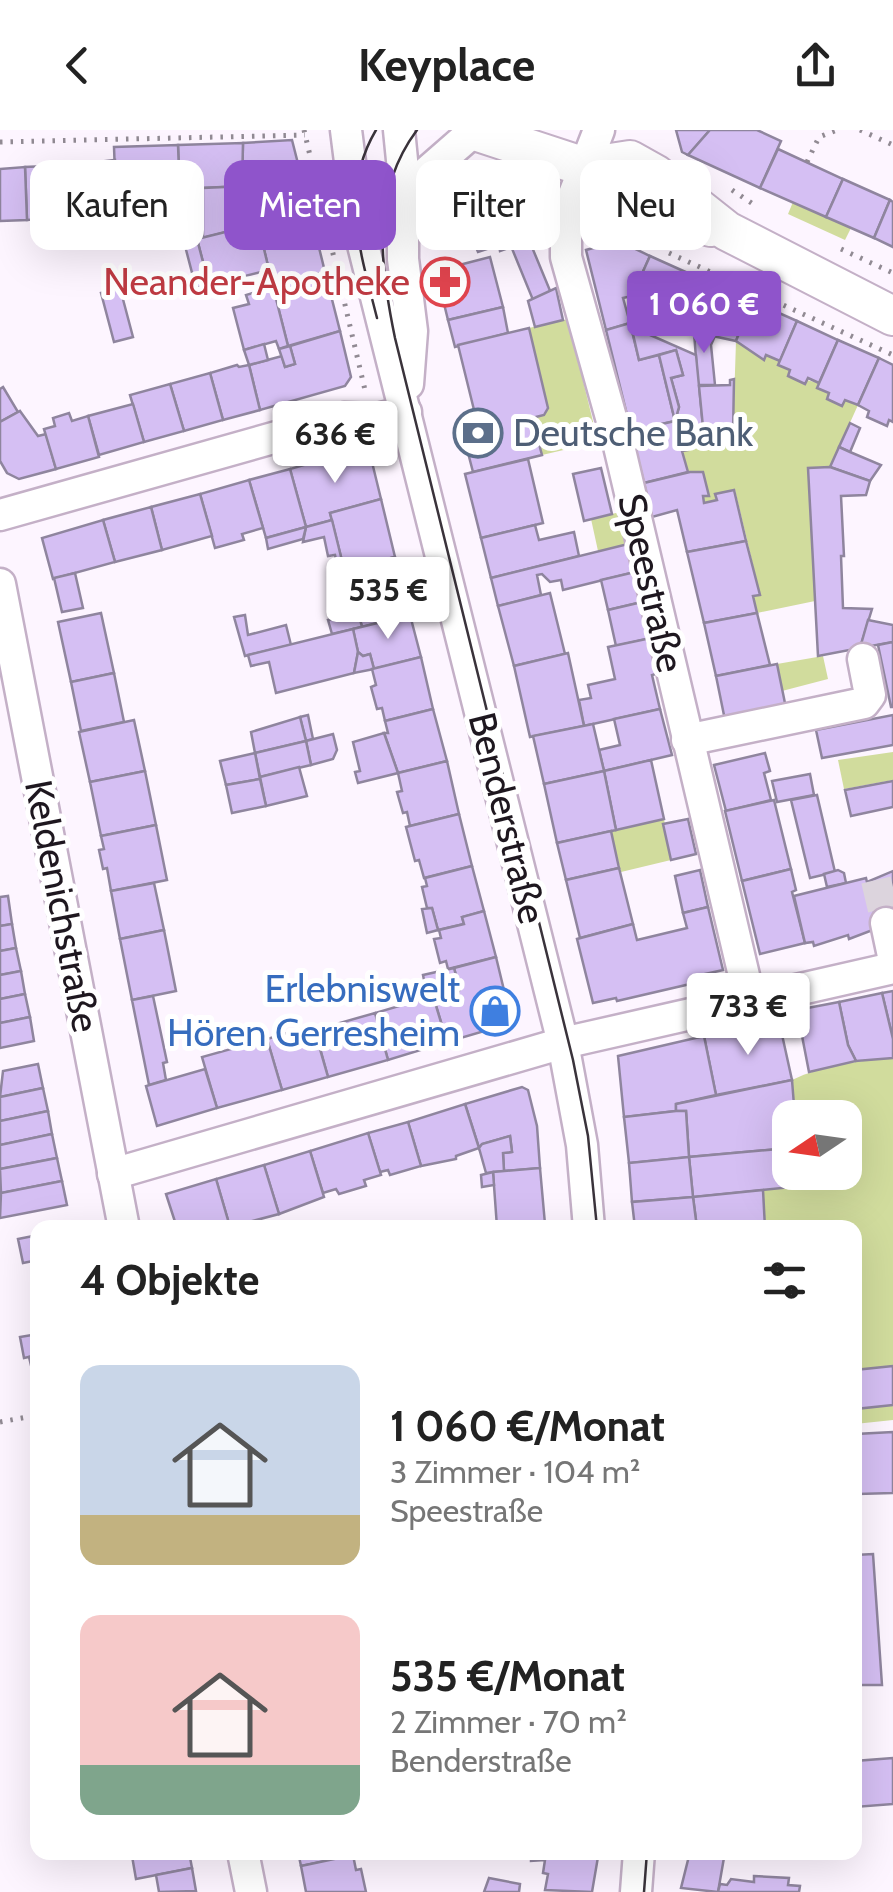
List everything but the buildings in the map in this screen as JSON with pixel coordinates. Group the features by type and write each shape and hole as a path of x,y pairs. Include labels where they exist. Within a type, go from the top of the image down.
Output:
{"main road":[{"path":"473,130 580,165"},
{"path":"711,227 728,232 893,316"}],"street":[{"name":"Benderstraße","path":"346,130 358,225 392,415 563,1043 582,1145 589,1220"},
{"name":"Benderstraße","path":"392,415 412,331 404,259 399,130"},
{"path":"405,211 427,172 473,130"},
{"name":"Speestraße","path":"588,160 599,130"},
{"name":"Speestraße","path":"580,180 566,215 566,257 619,446 750,1001"},
{"path":"1,510 344,418 392,415"},
{"name":"Keldenichstraße","path":"0,584 122,1220"},
{"path":"690,749 864,703 870,695 864,659"},
{"path":"690,749 757,745"},
{"path":"886,923 893,956"},
{"path":"113,1174 563,1043 893,968"},
{"path":"245,1860 251,1892"},
{"path":"636,1892 638,1860"}],"path":[{"path":"807,162 819,137 837,130"},
{"path":"860,130 893,145"},
{"path":"0,142 304,132 364,388 392,415"},
{"path":"725,186 761,210"},
{"path":"829,243 893,273"},
{"path":"664,250 893,355"},
{"path":"0,1422 30,1416"}],"green space":[{"path":"793,202 851,228 845,240 788,214"},
{"path":"568,319 598,442 542,455 532,418 529,328"},
{"path":"736,341 763,359 766,355 780,361 778,365 790,370 789,376 819,383 818,388 829,393 828,399 842,405 845,400 858,405 830,467 808,469 815,601 757,613 753,596 760,594 735,490 716,494 717,500 704,503 703,496 709,495 703,472 688,472 682,451 688,449 684,433 678,434 675,421 733,433"},
{"path":"620,512 628,544 598,551 591,519"},
{"path":"823,656 828,679 782,691 777,664"},
{"path":"893,752 893,780 844,789 838,760"},
{"path":"664,819 671,860 621,872 611,831"},
{"path":"893,1058 893,1420 862,1423 862,1220 765,1220 763,1190 862,1190 862,1100 794,1100 792,1080 828,1067"}],"tunnel":[{"path":"876,880 886,923"}],"tram line":[{"path":"376,130 358,177 356,200 360,247 377,318"},
{"path":"417,130 402,154 385,205 383,257 390,311 573,1060 588,1136 596,1220"},
{"path":"644,1892 646,1860"}],"place":[{"name":"Neander-Apotheke","path":"445,282"},
{"name":"Deutsche Bank","path":"478,433"},
{"name":"Erlebniswelt Hören Gerresheim","path":"495,1011"}]}
